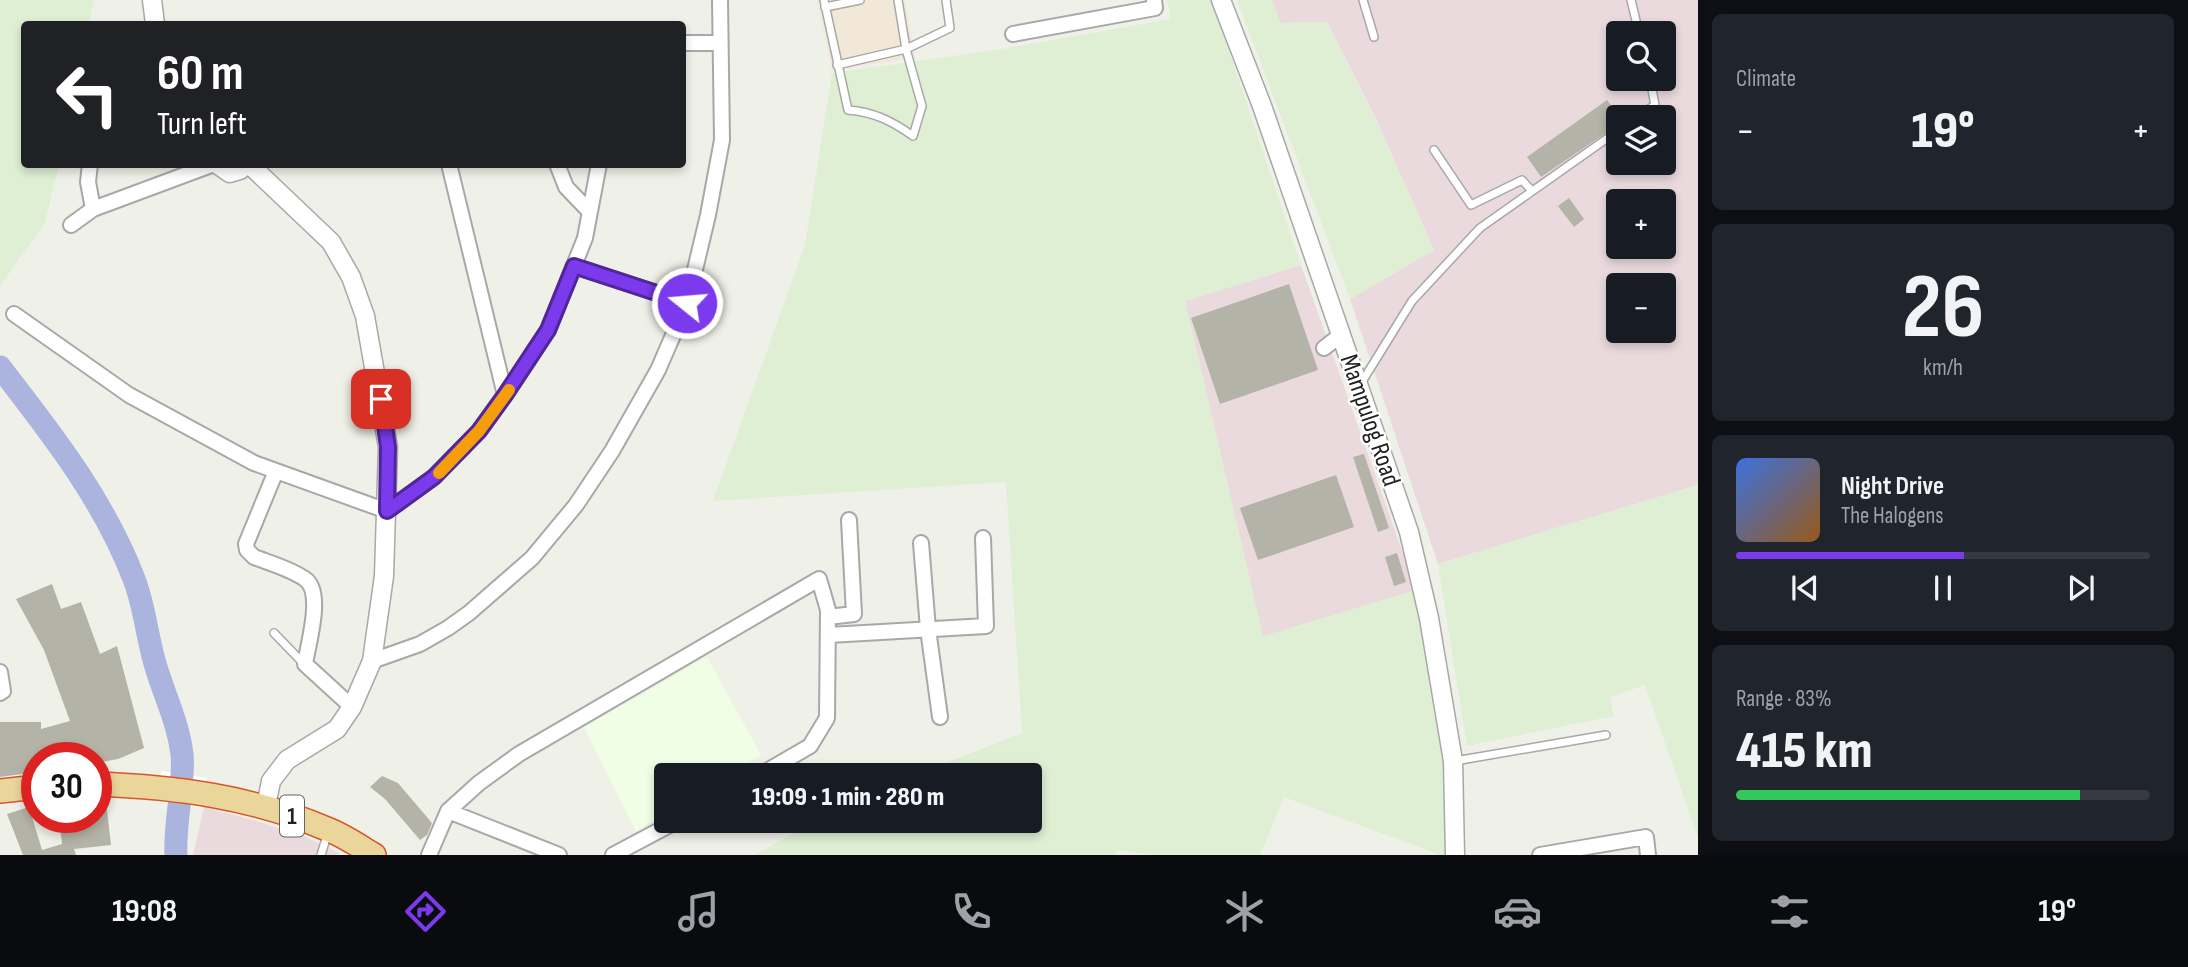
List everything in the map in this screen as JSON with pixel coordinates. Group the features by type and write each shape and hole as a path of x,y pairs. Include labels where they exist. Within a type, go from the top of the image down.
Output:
{"highway":[{"name":"1","path":"112,785 159,786 205,792 266,806 330,830 374,855"},
{"path":"0,791 21,789"}],"street":[{"path":"152,0 155,21"},
{"path":"372,661 420,644 448,628 532,558 576,505 612,451 658,370 687,303 722,140 720,0"},
{"path":"1013,34 1155,8 1154,0"},
{"name":"Mampulog Road","path":"1221,0 1262,106 1360,385 1412,545 1429,618 1452,761 1455,855"},
{"path":"686,44 720,43"},
{"path":"90,168 88,182 93,209"},
{"path":"71,225 93,209 205,168"},
{"path":"222,168 230,173 243,168"},
{"path":"252,168 331,242 351,277 365,316 388,447 384,576 372,661 352,707 337,729 287,760 271,781 266,806"},
{"path":"450,168 505,395"},
{"path":"558,168 566,187 589,211"},
{"path":"387,511 434,477 479,431 548,330 585,238 598,168"},
{"path":"574,266 687,303"},
{"path":"14,314 130,395 254,463 387,511"},
{"path":"1324,348 1342,334"},
{"path":"276,471 246,544 247,550 254,556 306,579 313,587 316,598 305,664 352,707"},
{"path":"828,617 854,614 849,520"},
{"path":"829,635 986,626 984,538"},
{"path":"921,543 928,629 940,717"},
{"path":"429,855 449,811 479,783 519,754 819,579 828,617 827,718 810,746 781,763"},
{"path":"0,672 3,691 0,693"},
{"path":"449,811 559,855"},
{"path":"613,855 654,833"},
{"path":"1545,854 1646,837 1648,855"}],"lane":[{"path":"860,0 825,3 848,110 869,111 891,121 913,136 922,106 906,49 898,0"},
{"path":"837,65 906,49 950,28 946,0"},
{"path":"1363,0 1374,37"},
{"path":"1631,0 1636,21"},
{"path":"1360,385 1412,301 1480,228 1606,139"},
{"path":"1434,150 1471,205 1522,180 1532,191"},
{"path":"274,633 305,664"},
{"path":"1452,761 1606,735"},
{"path":"321,855 330,830"}],"shaded area":[{"path":"0,0 94,0 90,21 21,21 21,168 58,168 45,223 0,286"},
{"path":"817,0 905,0 915,58 832,70"},
{"path":"1167,0 1212,0 1301,265 1185,301 1263,636 1416,590 1442,724 1453,855 1440,855 1284,797 1260,855 1151,855 1120,850 1114,855 754,855 795,833 1042,833 1042,763 946,763 1022,733 1006,482 713,501 805,245 832,73 996,50 1171,19"},
{"path":"1237,0 1272,0 1280,23 1327,22 1383,135 1434,250 1350,299"},
{"path":"1272,0 1698,0 1698,485 1438,564 1350,299 1434,250 1376,119 1327,22 1280,23"},
{"path":"1301,265 1416,590 1263,637 1185,301"},
{"path":"1698,485 1698,838 1645,685 1610,697 1614,716 1467,746 1438,564"},
{"path":"707,657 761,755 747,763 654,763 654,820 636,831 584,727"},
{"path":"204,807 306,837 339,853 193,855"}],"pier":[{"path":"161,771 207,778 203,808 157,802"}],"building":[{"path":"1607,100 1611,105 1606,105 1606,133 1541,177 1527,157"},
{"path":"1569,198 1584,219 1574,227 1558,206"},
{"path":"1289,284 1318,370 1220,404 1191,318"},
{"path":"1364,454 1389,528 1378,532 1353,457"},
{"path":"1336,475 1354,527 1258,560 1240,508"},
{"path":"1397,553 1406,582 1394,586 1385,557"},
{"path":"52,584 61,609 81,602 100,654 117,646 144,748 112,760 112,742 21,742 21,774 0,777 0,722 41,722 41,729 70,721 44,650 16,599"},
{"path":"382,776 398,783 432,823 427,835 420,840 385,799 370,787"},
{"path":"21,810 21,833 37,833 42,850 62,844 61,833 110,833 111,845 74,849 76,855 23,855 7,814"}],"waterway":[{"path":"0,367 75,468 108,522 134,579 182,754 176,855"}],"slow traffic":[{"path":"439,473 479,431 509,390"}],"route":[{"path":"381,399 388,447 387,511 434,477 479,431 548,330 574,266 687,303"}]}
